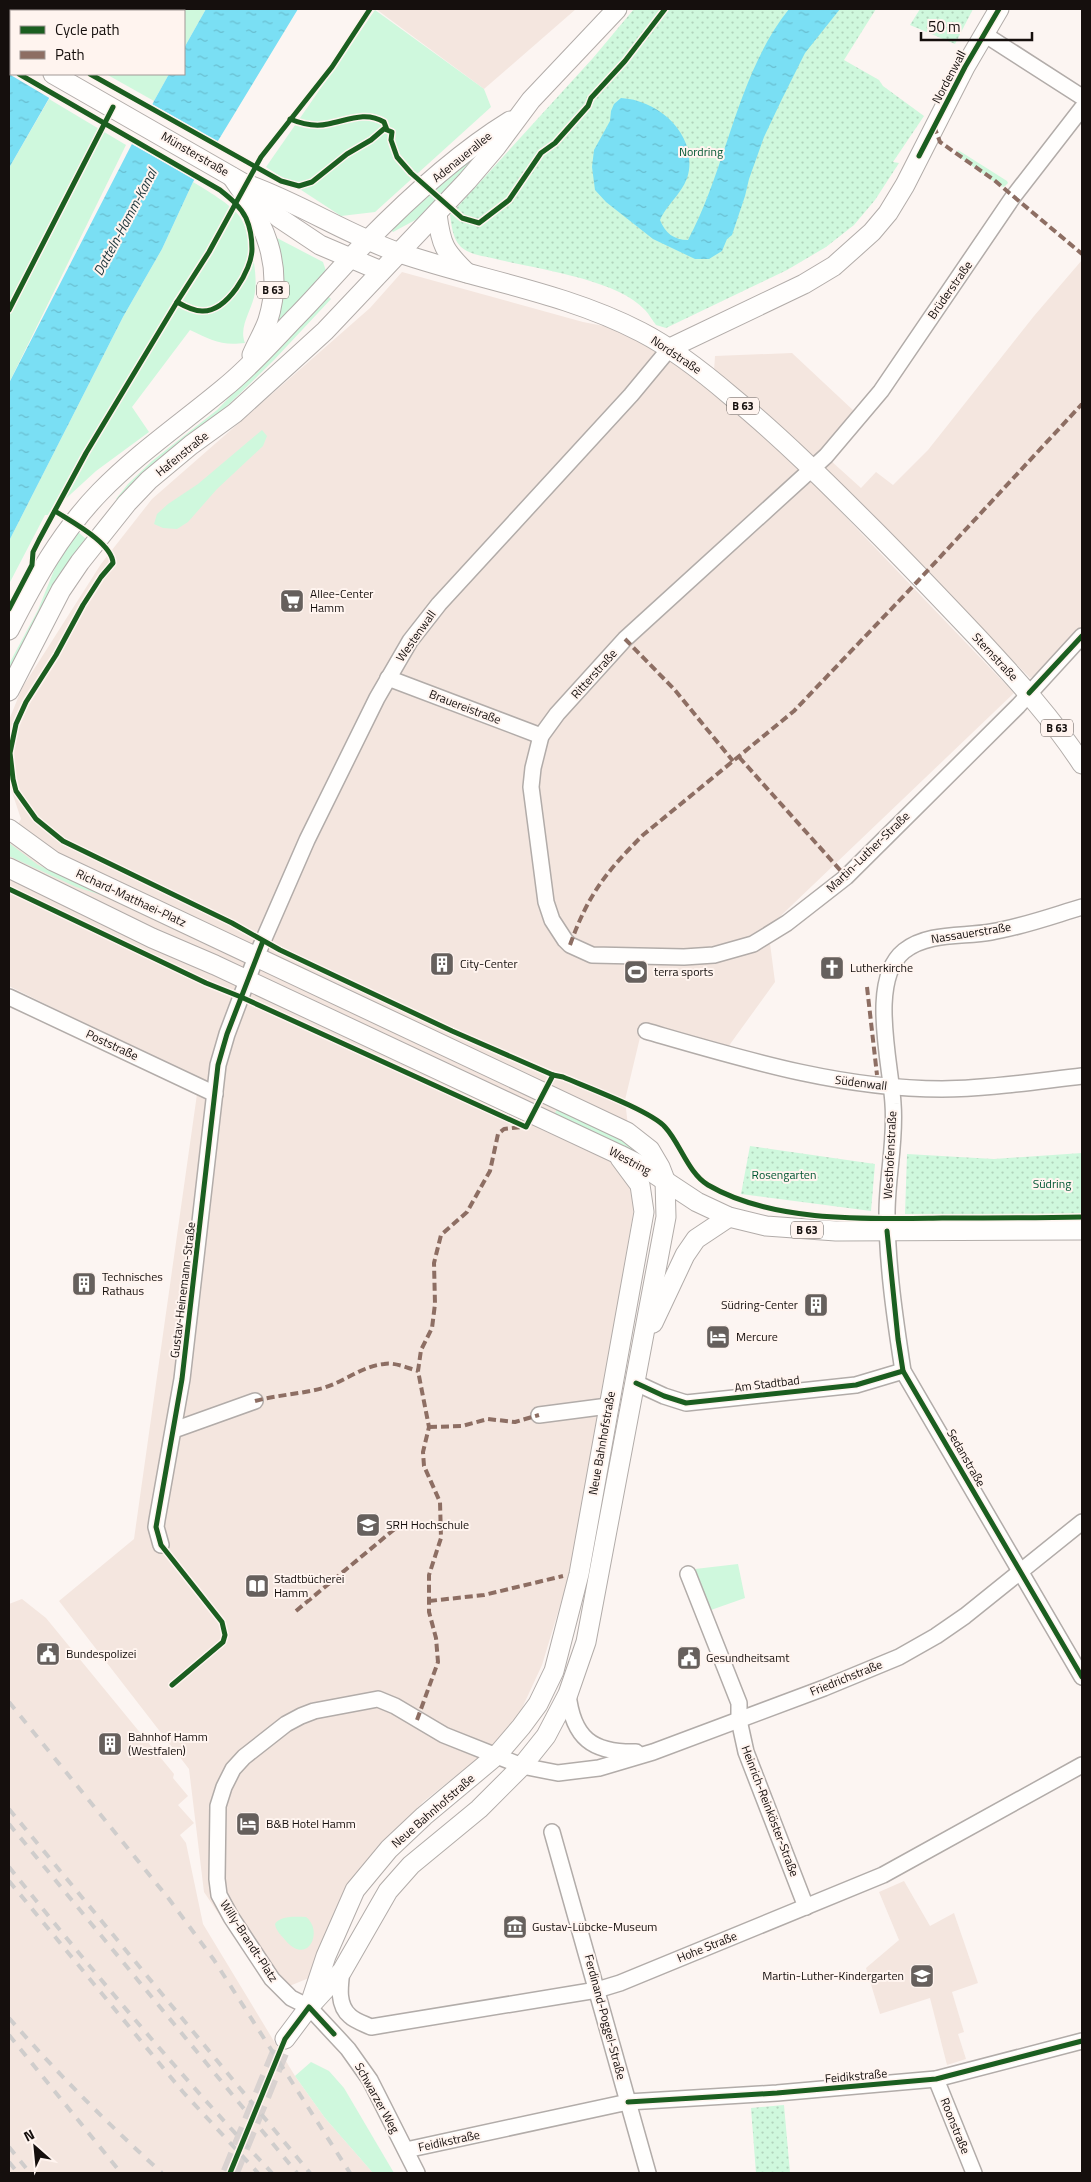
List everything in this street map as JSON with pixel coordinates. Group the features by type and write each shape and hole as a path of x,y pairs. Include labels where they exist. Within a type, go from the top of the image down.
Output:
{"main road":[{"name":"Adenauerallee","path":"399,253 437,214 496,147 516,118 617,9"},
{"name":"Nordenwall","path":"670,348 804,284 834,266 853,251 888,213 901,192 950,96 999,9"},
{"name":"Münsterstraße","path":"55,75 237,179 259,200 367,241"},
{"name":"Adenauerallee","path":"367,241 437,176 485,136 516,118"},
{"path":"259,200 278,217 320,246 381,272"},
{"name":"B 63","path":"245,368 268,321 273,289 270,246 259,200"},
{"path":"437,214 442,242 454,260 470,275"},
{"name":"Nordstraße","path":"367,241 470,275 566,300 641,332 670,348 746,409 812,468 921,578"},
{"name":"Hafenstraße","path":"9,630 38,575 69,529 100,493 144,451 226,387 295,318 367,241"},
{"name":"Hafenstraße","path":"9,691 61,590 80,562 127,503 150,480 235,413 290,365 399,253"},
{"name":"Sternstraße","path":"921,578 1029,693 1082,764"},
{"name":"Richard-Matthaei-Platz","path":"10,827 53,861 256,957"},
{"name":"B 63","path":"9,868 152,938 248,980"},
{"name":"Westring","path":"256,957 627,1132 650,1150 660,1166 665,1180"},
{"name":"Westring","path":"248,980 355,1032 520,1106 665,1180"},
{"name":"Neue Bahnhofstraße","path":"309,2007 326,1956 355,1890 389,1849 424,1816 497,1755 521,1728 538,1704 554,1671 561,1650 579,1574 644,1212 640,1186 630,1170 615,1153"},
{"name":"B 63","path":"665,1180 697,1202 728,1217 766,1226 798,1230 1082,1230"},
{"name":"Neue Bahnhofstraße","path":"309,2007 342,1972 388,1891 410,1865 479,1809 522,1766 546,1736 568,1694 586,1642 636,1383 666,1217 665,1180"},
{"path":"642,1346 685,1255 696,1239 728,1217"},
{"path":"285,2039 309,2007"}],"street":[{"path":"984,34 1082,97"},
{"name":"Brüderstraße","path":"812,468 856,422 881,392 1013,197 1082,108"},
{"name":"Westenwall","path":"248,980 256,957 307,840 388,678 410,641 439,604 631,396 670,348"},
{"name":"Ritterstraße","path":"570,945 558,930 548,911 536,835 531,787 533,768 541,736 557,714 625,639 812,468"},
{"name":"Martin-Luther-Straße","path":"570,945 592,955 684,956 726,953 753,944 787,924 846,877 1029,693 1082,636"},
{"name":"Brauereistraße","path":"388,678 541,736"},
{"name":"Nassauerstraße","path":"895,961 902,952 923,940 991,932 1026,924 1082,907"},
{"name":"Westhofenstraße","path":"887,1231 893,1119 884,1002 889,974 895,961"},
{"name":"Gustav-Heinemann-Straße","path":"161,1545 156,1528 184,1369 221,1050 248,980"},
{"name":"Poststraße","path":"9,996 215,1094"},
{"name":"Südenwall","path":"646,1031 775,1068 840,1081 891,1087 944,1089 1082,1076"},
{"name":"Sedanstraße","path":"887,1231 898,1339 904,1371 1082,1676"},
{"name":"Am Stadtbad","path":"636,1383 664,1396 686,1403 856,1385 904,1371"},
{"path":"174,1430 254,1401"},
{"path":"539,1415 608,1406"},
{"name":"Friedrichstraße","path":"497,1755 522,1766 558,1773 599,1768 653,1752 899,1657 958,1621 1021,1573 1082,1522"},
{"name":"Heinrich-Reinköster-Straße","path":"688,1574 739,1703 739,1720 746,1752 806,1907"},
{"name":"Friedrichstraße","path":"568,1694 572,1719 585,1739 604,1748 620,1752 653,1752"},
{"name":"Willy-Brandt-Platz","path":"309,2007 291,1998 270,1975 219,1896 217,1879 218,1806 224,1787 233,1769 244,1757 286,1724 301,1716 314,1711 378,1699 396,1706 444,1734 497,1755"},
{"name":"Hohe Straße","path":"342,1972 339,1991 343,2006 350,2016 371,2027 597,1990 806,1907 898,1868 1082,1765"},
{"name":"Ferdinand-Poggel-Straße","path":"552,1832 648,2173"},
{"name":"Schwarzer Weg","path":"309,2007 348,2049 370,2080 417,2173"},
{"name":"Feidikstraße","path":"406,2150 628,2102 755,2095 936,2079 1082,2041"},
{"name":"Roonstraße","path":"936,2079 974,2173"}],"shaded area":[{"path":"376,9 576,9 484,89"},
{"path":"1082,260 1082,628 1048,666 1030,678 824,467 830,460 861,488 876,472 893,485 928,450 1034,316"},
{"path":"402,272 583,322 609,327 641,342 704,382 774,442 1014,693 768,928 775,982 728,1047 643,1025 625,1100 636,1196 575,1556 542,1665 511,1732 423,1802 357,1876 309,1978 287,1987 259,1974 204,1892 189,1769 59,1601 134,1539 199,1080 9,986 9,841 21,819 9,783 9,720 22,688 101,564 152,499 370,308"},
{"path":"792,353 855,412 814,459 714,371 715,356"},
{"path":"22,1599 46,1618 174,1774 173,1778 188,1796 178,1805 194,1823 180,1835 186,1843 203,1924 295,2076 325,2118 373,2173 9,2173 9,1604"},
{"name":"Martin-Luther-Kindergarten","path":"904,1881 930,1926 954,1913 978,1983 952,1992 964,2032 958,2034 966,2059 947,2065 930,1998 880,2014 866,1968 899,1940 879,1892"}],"green space":[{"path":"206,9 185,46 185,10 101,10"},
{"name":"Nordring","path":"634,9 876,9 844,60 879,80 883,86 924,116 893,162 899,163 875,200 854,225 826,247 787,270 666,328 656,325 645,310 633,300 597,283 467,251 456,240 450,215 593,58"},
{"path":"920,9 973,9 955,44 910,25"},
{"path":"375,10 484,89 491,107 375,212 341,216 266,167"},
{"path":"108,75 168,75 154,101"},
{"path":"49,99 126,145 9,383 9,168"},
{"path":"489,142 491,144 419,218 393,232 391,230"},
{"path":"958,150 1008,183 1004,187 1000,186 956,154"},
{"path":"193,182 231,207 240,217 247,232 256,284 254,298 243,330 245,343 222,343 190,330 132,407 149,432 96,471 48,515 45,515 9,584 9,541 123,317 162,249"},
{"path":"277,238 323,262 326,271 274,329 282,284 282,261"},
{"path":"328,296 331,299 274,360 220,413 120,499 116,499 128,484 152,461 217,410"},
{"path":"262,430 267,436 263,446 217,489 188,522 177,529 163,528 154,524 157,514 168,504 198,484"},
{"path":"78,532 86,539 71,560 9,673 9,664 38,610 59,558"},
{"path":"9,843 38,865 111,898 76,887 9,856"},
{"path":"558,1107 621,1137 635,1147 634,1150 555,1113"},
{"name":"Rosengarten","path":"750,1146 875,1164 871,1211 741,1194"},
{"name":"Südring","path":"1082,1153 1082,1214 905,1214 907,1154 994,1159"},
{"path":"738,1564 745,1598 711,1610 695,1569"},
{"path":"306,1917 314,1930 313,1937 311,1944 301,1950 294,1948 286,1941 275,1924 285,1918"},
{"path":"311,2062 329,2071 344,2088 394,2173 373,2173 325,2118 295,2076"},
{"path":"784,2105 790,2173 756,2173 751,2108"}],"water":[{"name":"Datteln-Hamm-Kanal","path":"206,9 298,9 193,182 162,249 123,317 9,541 9,383 168,75 185,75 185,46"},
{"path":"789,9 840,9 805,53 782,99 764,137 732,235 727,239 722,251 709,259 695,259 653,239 606,202 595,190 592,167 594,150 610,121 614,104 621,98 634,100 660,111 679,131 686,143 689,156 687,177 681,190 660,220 671,235 678,239 688,240 713,182 744,91 771,35"},
{"path":"9,54 10,75 62,75 9,168"}],"pier":[{"path":"10,48 10,75 9,74"},
{"path":"11,75 65,75 51,99"},
{"path":"150,103 220,143 197,181 130,143"}],"tunnel":[{"path":"230,2173 285,2039"}],"railway":[{"path":"9,1702 169,1899 214,1960 350,2173"},
{"path":"9,1809 310,2173"},
{"path":"9,1824 297,2173"},
{"path":"9,1867 138,2023 272,2173"},
{"path":"9,1881 183,2092 258,2173"},
{"path":"9,2018 83,2098 162,2173"},
{"path":"9,2035 121,2173"},
{"path":"9,2147 30,2173"},
{"path":"9,2162 18,2173"}],"marked path":[{"path":"934,126 940,142 994,180 1082,254"},
{"path":"570,945 591,898 618,861 643,835 794,711 1082,404"},
{"path":"625,639 674,689 733,761"},
{"path":"739,757 849,880"},
{"path":"867,987 877,1075"},
{"path":"417,1720 438,1662 436,1638 429,1612 429,1575 441,1538 440,1502 424,1466 423,1452 429,1427 418,1371 421,1350 432,1328 435,1304 434,1263 441,1235 467,1212 490,1171 498,1134 504,1129 522,1127"},
{"path":"255,1401 323,1388 376,1365 392,1364 418,1371"},
{"path":"429,1427 462,1426 488,1419 515,1422 539,1415"},
{"path":"296,1611 403,1522"},
{"path":"429,1601 484,1595 563,1576"}],"cycle path":[{"path":"9,609 32,565 33,552 86,453 209,252 261,157 332,67 370,9"},
{"path":"290,119 313,125 323,125 364,117 384,122 387,130 392,132 391,140 397,157 411,173 462,218 479,223 509,200 541,153 555,143 588,106 591,98 625,61 665,9"},
{"path":"919,156 965,67 999,9"},
{"path":"21,75 220,190 241,210 249,225 252,249 248,268 243,278 229,297 220,305 211,309 196,310 177,302"},
{"path":"92,75 281,181 299,186 312,182 347,154 371,140 385,128"},
{"path":"9,310 113,107"},
{"path":"55,511 99,541 111,555 113,563 101,577 83,605 56,655 26,702 16,724 10,753 16,791 36,819 63,841 232,923 280,950 452,1031 633,1107 665,1127 701,1180 734,1197 762,1206 791,1212 853,1218 1082,1217"},
{"path":"1029,693 1082,636"},
{"path":"9,889 206,983 241,997 526,1127 553,1075"},
{"path":"172,1685 223,1642 225,1635 222,1622 161,1545 156,1527 182,1379 218,1065 227,1034 263,941"},
{"path":"887,1231 903,1371 1082,1677"},
{"path":"636,1383 664,1396 686,1403 856,1385 903,1371"},
{"path":"230,2173 285,2039 309,2007 334,2034"},
{"path":"628,2102 777,2093 936,2079 1082,2041"}],"place":[{"name":"Allee-Center Hamm","path":"292,601"},
{"name":"City-Center","path":"442,964"},
{"name":"Lutherkirche","path":"832,968"},
{"name":"terra sports","path":"636,972"},
{"name":"Technisches Rathaus","path":"84,1284"},
{"name":"Südring-Center","path":"816,1305"},
{"name":"Mercure","path":"718,1337"},
{"name":"SRH Hochschule","path":"368,1525"},
{"name":"Stadtbücherei Hamm","path":"257,1586"},
{"name":"Bundespolizei","path":"48,1654"},
{"name":"Gesundheitsamt","path":"689,1658"},
{"name":"Bahnhof Hamm (Westfalen)","path":"110,1744"},
{"name":"B&B Hotel Hamm","path":"248,1824"},
{"name":"Gustav-Lübcke-Museum","path":"515,1927"},
{"name":"Martin-Luther-Kindergarten","path":"922,1976"}]}
